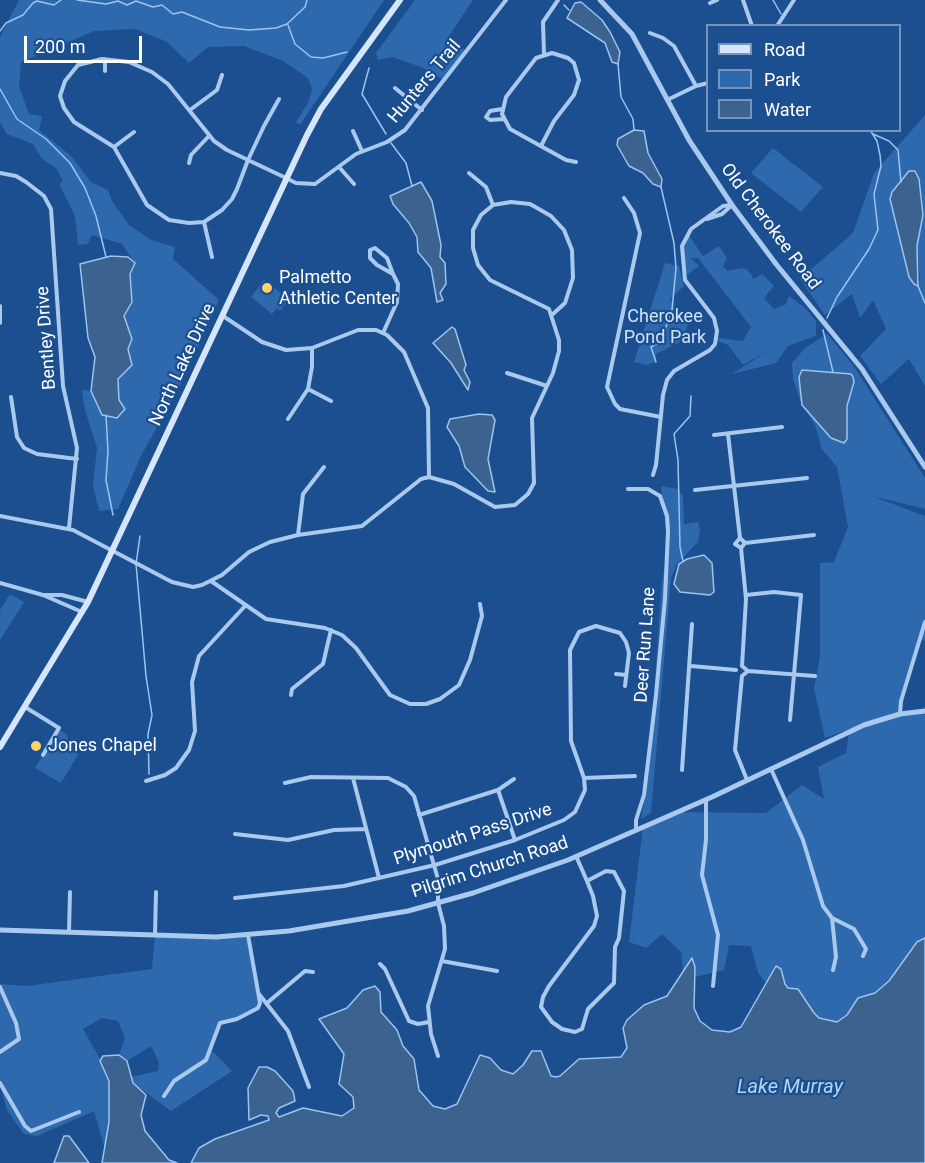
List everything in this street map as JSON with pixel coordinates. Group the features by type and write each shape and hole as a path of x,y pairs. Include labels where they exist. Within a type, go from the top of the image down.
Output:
{"main road":[{"name":"North Lake Drive","path":"0,747 88,602 286,178 321,109 400,0"}],"street":[{"name":"Hunters Trail","path":"208,137 286,178 304,185 315,184 362,151 395,138 422,110 507,0"},
{"path":"544,54 543,22 558,0"},
{"name":"Old Cherokee Road","path":"600,0 632,34 689,140 732,205 770,257 862,369 925,467"},
{"path":"710,3 717,0"},
{"path":"743,0 751,24"},
{"path":"778,24 794,0"},
{"path":"650,33 674,46 696,86"},
{"path":"540,146 554,121 574,95 579,80 578,71 568,58 544,54 536,58 506,97 502,109 504,119 510,129 540,146 566,160 576,162"},
{"path":"105,59 105,71"},
{"path":"189,163 191,155 208,137 172,88 152,72 129,62 105,59 85,62 72,69 62,87 60,96 64,108 74,122 114,147 142,199 153,210 176,222 204,222 222,210 232,199 248,160 279,99"},
{"path":"190,110 217,90 222,75"},
{"path":"667,100 706,84"},
{"path":"395,88 422,110"},
{"path":"54,95 60,96"},
{"path":"502,109 490,111 486,117 490,120 504,119"},
{"path":"353,131 362,151"},
{"path":"114,147 134,132"},
{"path":"339,167 354,184"},
{"name":"Bentley Drive","path":"0,173 16,176 26,182 44,196 51,209 63,386 76,437 69,528"},
{"path":"469,173 486,187 493,205"},
{"path":"624,198 634,213 640,233 607,387 620,409 661,417"},
{"path":"0,516 69,528 180,586 193,587 211,581 249,552 270,542 298,535 362,526 410,485 429,477 454,484 495,507 507,507 520,502 534,483 532,418 547,386 559,351 553,314 545,305 490,280 478,265 473,248 473,230 481,215 493,205 511,202 530,204 551,216 564,230 572,250 573,278 565,303 553,314"},
{"path":"653,475 663,394 674,371 704,355 715,344 717,331 714,318 685,280 682,246 691,229 723,206 732,205"},
{"path":"204,222 212,257"},
{"path":"383,333 399,295 398,284 387,258 375,248 370,250 370,258 377,266 393,274"},
{"path":"0,306 0,323"},
{"path":"222,316 273,347 292,350 312,348 358,330 383,333 404,352 428,408 429,477"},
{"path":"288,419 308,390 312,367 312,348"},
{"path":"507,373 547,386"},
{"path":"308,390 331,401"},
{"path":"11,397 17,437 24,448 37,454 76,459"},
{"path":"714,435 782,427"},
{"path":"728,434 732,486 740,538 745,543"},
{"path":"298,535 303,494 324,467"},
{"path":"695,490 807,478"},
{"name":"Deer Run Lane","path":"628,489 648,489 660,496 667,516 668,531 665,599 656,694 644,795 636,820 636,830"},
{"path":"742,666 746,595 741,548 745,543 814,535"},
{"path":"740,538 735,544 741,548"},
{"path":"211,581 245,606 272,621 331,630 351,643 390,695 410,704 426,704 450,694 465,677 482,616 480,604"},
{"path":"0,583 43,595 82,612"},
{"path":"746,595 774,592 801,595 790,720"},
{"path":"43,595 62,595 88,602"},
{"path":"146,781 165,775 176,768 189,750 195,731 192,681 199,656 245,606"},
{"path":"900,714 901,701 925,622"},
{"path":"682,770 691,666 692,624"},
{"path":"625,686 629,653 620,633 596,626 579,632 570,650 571,741 584,778 635,776"},
{"path":"291,695 292,689 322,664 331,630"},
{"path":"691,666 736,670 742,666"},
{"path":"742,666 748,671 815,676"},
{"path":"736,670 742,676"},
{"path":"747,780 735,750 742,676 748,671"},
{"path":"616,674 626,675"},
{"path":"25,707 59,728 43,755"},
{"name":"Pilgrim Church Road","path":"0,930 155,936 248,935 357,921 438,903 517,879 576,856 706,800 864,725 900,714 925,711"},
{"path":"771,769 803,840 823,906 832,918 854,929 866,949 863,956"},
{"path":"285,783 311,777 388,778 398,781 414,796 435,866 439,888 438,903 446,942 428,1001 429,1022 438,1056"},
{"path":"353,777 379,878"},
{"name":"Plymouth Pass Drive","path":"236,898 287,894 379,878 435,866 515,840 564,820 575,812 584,796 584,778"},
{"path":"419,815 498,790 514,779"},
{"path":"498,790 515,840"},
{"path":"706,800 706,840 702,875 718,934 713,986"},
{"path":"235,834 288,840 334,830 366,829"},
{"path":"576,856 597,911 594,926 549,986 541,1007 552,1022 562,1029 575,1032 582,1029 588,1009 614,983 615,946 619,938 624,891 614,872 606,871 587,881"},
{"path":"155,936 156,891"},
{"path":"69,933 70,892"},
{"path":"832,918 836,957 833,970"},
{"path":"164,1096 168,1086 206,1060 220,1023 237,1019 258,1008 259,993 248,935"},
{"path":"442,961 497,971"},
{"path":"380,964 385,969 409,1021 418,1024 429,1022"},
{"path":"267,1003 305,971 313,972"},
{"path":"0,987 19,1035 17,1042 0,1052"},
{"path":"259,993 293,1040 309,1087"},
{"path":"0,1083 25,1126 31,1131 79,1112"}],"green space":[{"path":"19,0 384,0 300,125 296,122 308,103 312,89 308,78 283,61 244,46 208,47 189,63 167,42 135,29 94,31 21,62 19,87 29,114 42,116 39,130 71,156 91,182 108,190 112,201 129,225 151,240 175,247 173,259 219,300 185,376 141,456 118,509 99,511 93,485 97,448 85,410 82,390 91,391 97,406 119,400 118,379 132,365 128,349 132,339 124,316 132,302 130,274 135,263 122,244 92,235 88,244 78,245 75,216 59,184 63,181 56,168 42,159 33,144 7,134 0,122 0,37"},
{"path":"415,0 473,0 447,39 468,52 446,81 421,67 392,57 378,60 376,53"},
{"path":"925,115 925,386 909,359 881,384 860,356 886,329 873,300 860,318 852,294 825,315 800,279 853,233 874,173","holes":["912,170 919,179 923,210 917,246 920,281 914,284 909,277 890,199 892,192"]},
{"path":"773,148 823,187 801,212 751,173"},
{"path":"688,234 703,256 719,246 727,258 723,266 727,271 742,268 748,270 754,279 762,274 774,286 764,298 774,309 786,304 789,296 805,308 816,321 816,336 788,346 776,363 732,374 769,350 743,365 728,345 718,341 718,338 743,341 751,327 698,258 691,258 699,266 687,275 682,246"},
{"name":"Cherokee Pond Park","path":"665,263 679,266 684,286 670,299 688,324 682,341 656,354 656,362 646,365 634,362"},
{"name":"Palmetto Athletic Center","path":"264,280 289,299 280,311 277,308 272,314 251,297"},
{"path":"827,334 853,365 925,478 925,509 872,496 925,516 925,641 920,639 901,700 900,714 925,711 925,938 917,942 889,981 875,993 858,998 847,1015 837,1022 819,1018 798,989 788,988 779,967 766,983 758,973 751,946 729,945 724,970 695,977 691,959 683,971 681,952 662,934 646,948 629,942 643,827 677,812 766,813 802,785 824,799 818,767 846,753 849,732 875,720 825,738 814,689 820,655 820,563 834,562 848,527 837,467 822,449 815,425 802,405 793,379 792,363 805,348"},
{"path":"661,486 678,489 683,497 684,524 698,522 700,530 698,542 677,564 671,578 651,813 641,819 648,779 662,581 668,546"},
{"path":"10,594 24,602 0,640 0,610"},
{"path":"59,730 65,733 78,755 61,783 35,768"},
{"path":"155,935 248,935 260,1003 258,1008 243,1017 220,1023 210,1049 232,1071 171,1111 133,1083 131,1077 158,1071 159,1063 151,1046 127,1061 119,1055 125,1038 118,1021 102,1018 83,1029 107,1071 109,1081 109,1122 105,1149 94,1111 37,1136 24,1134 7,1110 0,1086 0,984 27,986 152,969"}],"water":[{"path":"581,2 602,20 610,32 620,52 618,64 612,62 605,43 567,18 575,3"},
{"path":"634,130 644,131 648,153 662,179 661,187 653,184 643,173 629,166 617,145 618,139"},
{"path":"909,171 915,171 919,179 923,215 917,246 918,286 909,277 890,199 892,192"},
{"path":"421,182 432,201 441,245 440,257 445,263 446,284 440,293 443,300 437,302 431,268 418,252 417,237 393,204 390,196"},
{"path":"111,256 128,257 135,263 130,274 132,302 124,316 132,339 128,349 132,365 118,379 119,400 125,409 117,418 102,415 91,391 95,357 88,338 80,264"},
{"path":"452,327 455,329 466,365 464,370 470,382 468,390 451,363 433,343"},
{"path":"802,370 851,374 853,377 854,382 847,406 847,439 844,443 831,438 802,405 799,377"},
{"path":"479,414 492,415 495,420 488,459 495,492 488,491 465,467 459,446 447,427 450,419"},
{"path":"704,555 712,563 714,592 710,595 680,592 674,584 679,564 687,559"},
{"name":"Lake Murray","path":"925,938 925,1163 191,1163 199,1148 215,1139 269,1120 268,1116 261,1115 249,1120 248,1088 259,1067 267,1067 275,1071 293,1091 295,1101 279,1108 276,1113 279,1117 303,1108 342,1116 354,1108 353,1097 339,1084 344,1054 319,1019 347,1008 363,990 375,986 380,992 381,1012 397,1030 403,1046 414,1059 419,1090 433,1106 445,1109 457,1104 480,1055 490,1058 501,1070 513,1074 523,1065 532,1051 541,1051 551,1076 556,1077 579,1059 621,1057 627,1048 623,1028 627,1020 644,1005 667,996 692,958 695,967 694,1008 700,1021 712,1030 730,1032 741,1027 776,966 781,969 788,988 798,989 819,1018 837,1022 847,1015 858,998 875,993 889,981 917,942"},
{"path":"119,1055 127,1061 133,1083 146,1095 141,1115 145,1131 169,1160 177,1163 102,1163 109,1122 109,1081 100,1061 103,1056"},
{"path":"64,1136 69,1136 89,1163 54,1163"}],"waterway":[{"path":"0,31 6,23 23,15 33,3 37,1 54,5 61,0"},
{"path":"77,0 106,4 118,1 127,5 136,1 153,7 162,5 173,14 182,12 220,27 249,30 276,28 287,24 305,7 307,0"},
{"path":"773,0 781,14"},
{"path":"564,5 569,10"},
{"path":"288,25 295,44 311,57 323,58 347,52"},
{"path":"618,64 621,97 633,119 634,130"},
{"path":"369,68 362,94 386,134"},
{"path":"0,89 17,119 46,139 70,163 85,188 96,216 106,257"},
{"path":"827,318 837,297 869,249 878,230 874,194 881,166 877,141 871,132"},
{"path":"873,134 889,141 898,150 901,182"},
{"path":"391,143 406,163 412,186"},
{"path":"656,362 651,347 661,341 672,310 676,268 674,243 661,187"},
{"path":"918,286 925,303"},
{"path":"823,330 833,372"},
{"path":"683,561 680,547 678,460 674,434 690,416 691,396"},
{"path":"106,415 108,451 106,480 113,515"},
{"path":"140,536 136,564 146,676 152,715 148,734 149,774"}],"place":[{"name":"Palmetto Athletic Center","path":"267,288"},
{"name":"Jones Chapel","path":"36,746"}]}
